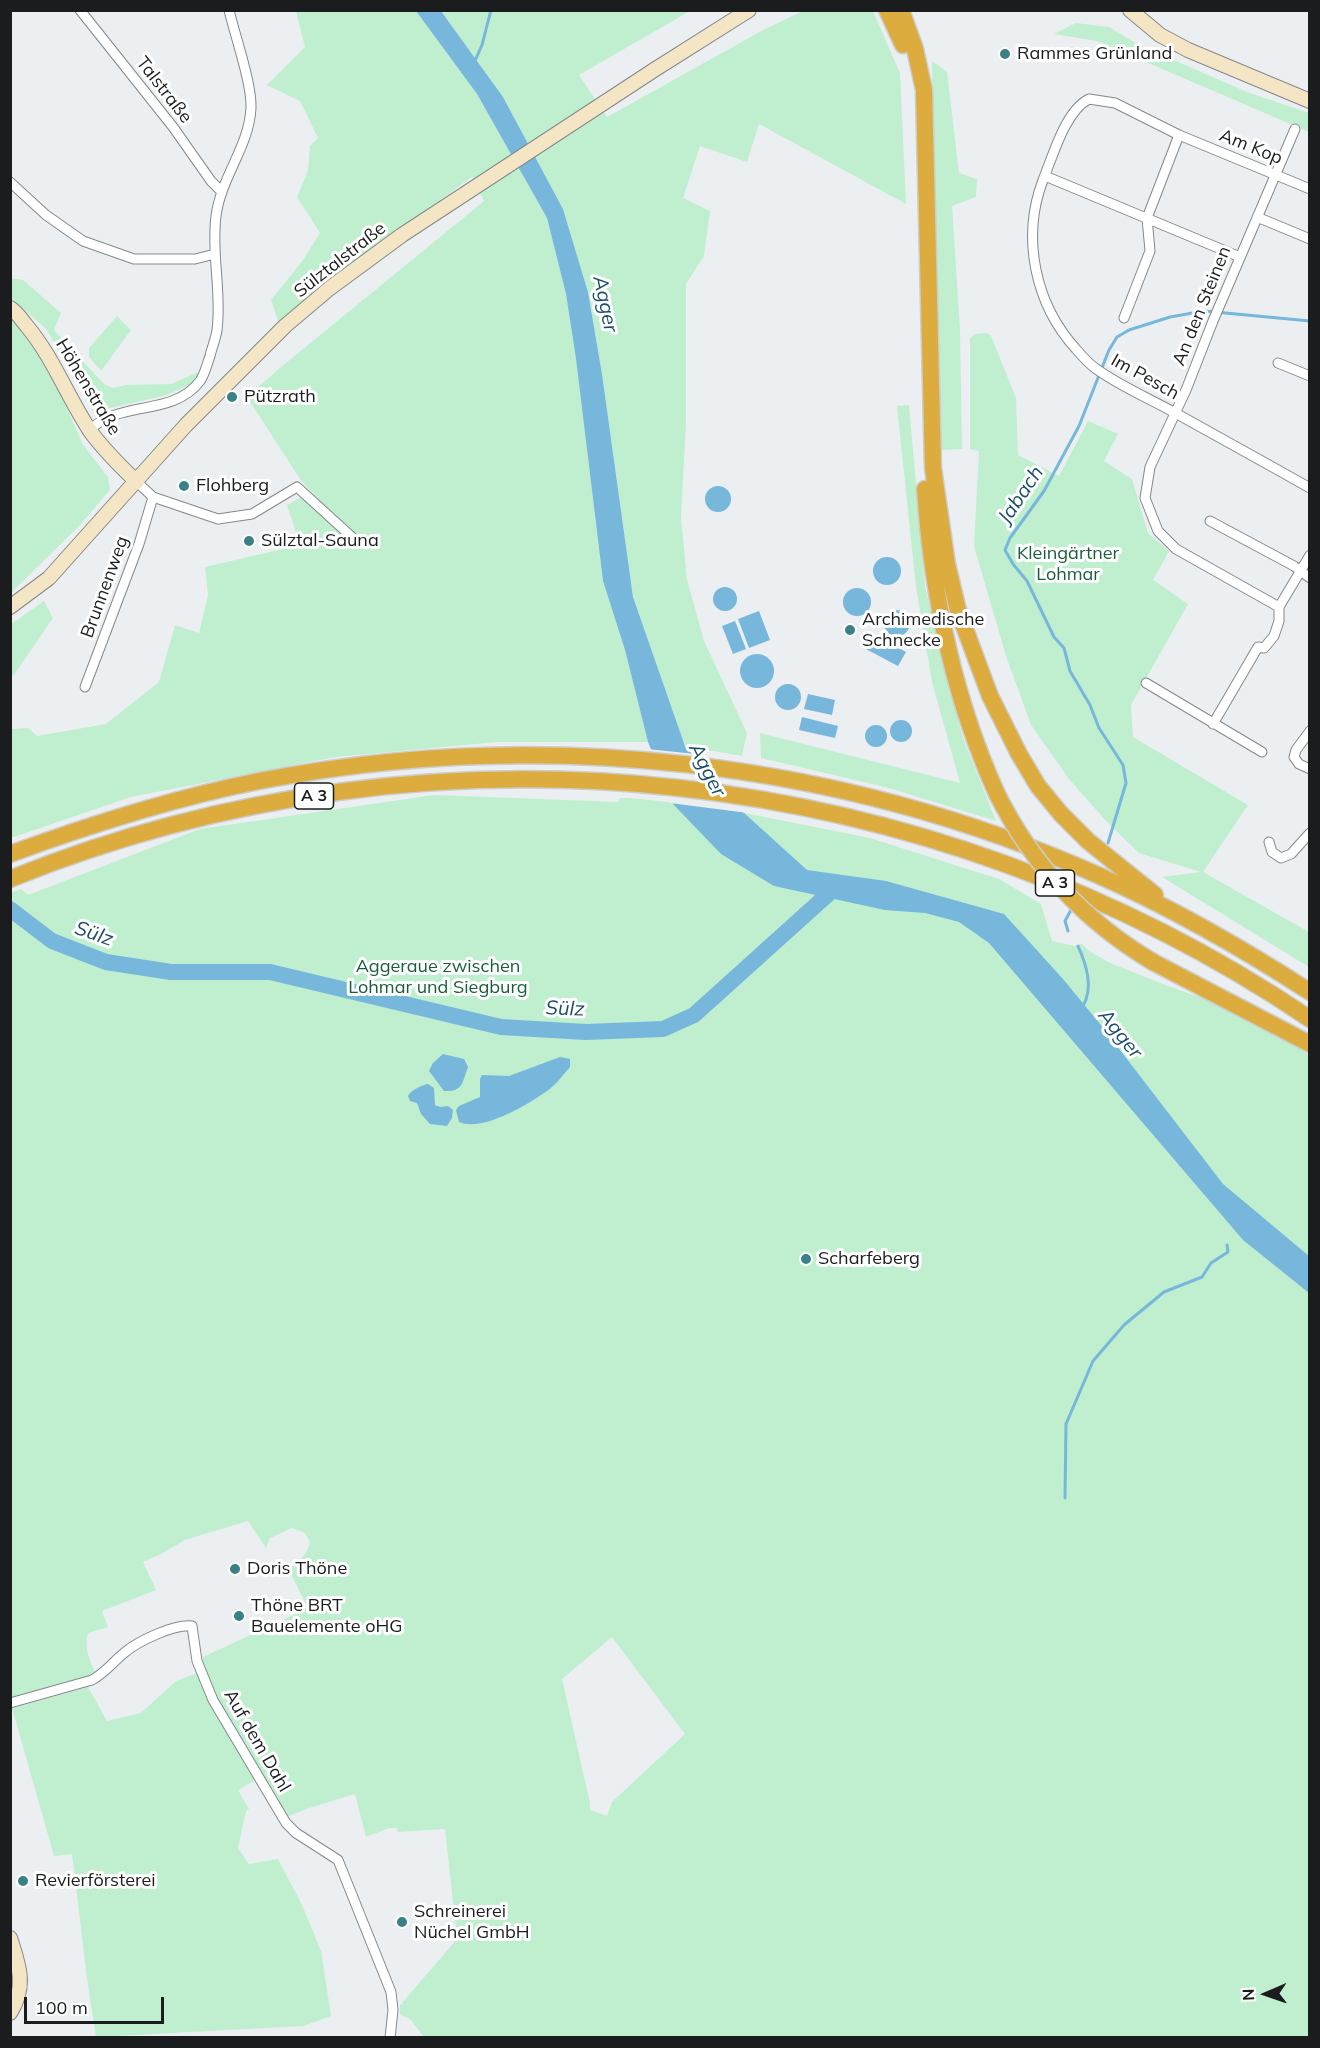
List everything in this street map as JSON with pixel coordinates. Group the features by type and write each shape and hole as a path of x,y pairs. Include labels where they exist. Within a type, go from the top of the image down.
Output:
{"highway":[{"path":"887,10 901,40 914,93 931,554 948,653 969,725 997,794 1019,835 1062,890 1096,922 1153,962 1310,1044"},
{"path":"901,10 915,49 924,90 928,443"},
{"path":"929,468 958,610 990,696 1019,754 1038,786 1061,814 1088,841 1187,918"},
{"name":"A 3","path":"10,854 131,812 195,795 326,770 458,757 531,755 598,757 695,765 858,794 963,824 1015,842 1099,876 1187,918 1310,992"},
{"name":"A 3","path":"10,879 154,830 218,814 348,791 424,783 545,779 608,781 724,793 857,818 933,839 1010,865 1092,898 1208,956 1310,1019"}],"main road":[{"name":"Sülztalstraße","path":"10,607 49,578 137,482 186,424 285,326 363,263 749,10"},
{"path":"1130,10 1141,16 1160,35 1188,50 1310,100"},
{"name":"Höhenstraße","path":"10,308 27,325 47,352 90,430 109,456 137,482"},
{"path":"10,1938 22,1979 19,1997 10,2013"}],"street":[{"name":"Talstraße","path":"80,10 221,191"},
{"path":"90,430 96,423 112,416 170,403 200,381 206,368 217,330 216,216 221,191 247,135 251,107 229,10"},
{"name":"Im Pesch","path":"1179,135 1115,103 1089,99 1082,103 1072,116 1054,150 1038,193 1033,222 1034,261 1043,298 1062,333 1095,368 1309,487"},
{"name":"An den Steinen","path":"1279,607 1176,549 1158,531 1145,498 1150,467 1295,129"},
{"path":"1124,318 1150,250 1147,218 1179,135"},
{"name":"Am Kop","path":"1179,135 1310,189"},
{"path":"1045,177 1240,257"},
{"path":"10,182 46,215 83,241 134,259 195,259 215,254"},
{"path":"1257,217 1310,239"},
{"path":"1278,363 1310,376"},
{"path":"137,482 153,497 218,519 252,514 297,487 353,538"},
{"name":"Brunnenweg","path":"85,687 86,672 139,544 153,497"},
{"path":"1210,521 1310,578"},
{"path":"1213,724 1258,647 1264,648 1274,636 1279,621 1279,607 1310,555"},
{"path":"1146,683 1262,753"},
{"path":"1310,731 1296,750 1294,757 1299,764 1310,769"},
{"path":"1269,842 1272,852 1281,858 1291,854 1310,832"},
{"name":"Auf dem Dahl","path":"10,1703 92,1680 100,1676 131,1647 177,1626 192,1626 197,1661 213,1700 280,1814 296,1833 338,1860 391,1992 393,2010 390,2037"}],"green space":[{"path":"296,11 416,11 477,94 547,218 566,294 603,581 625,650 648,742 497,742 336,757 131,797 11,838 11,729 28,728 37,736 106,724 159,682 175,625 199,633 208,595 205,567 300,545 287,505 304,496 348,533 300,479 247,397 484,201 472,177 337,274 279,324 271,300 303,260 320,233 297,197 308,171 310,146 318,138 300,101 267,85 305,47"},
{"path":"441,11 690,11 579,75 607,117 763,30 803,11 873,11 900,73 906,204 759,124 747,162 700,146 683,198 710,211 704,256 686,284 686,423 681,517 687,580 704,641 747,733 742,756 685,746 633,597 602,374 588,292 563,209 503,97"},
{"path":"1076,23 1109,27 1137,44 1247,92 1309,113 1309,132 1097,41 1054,34"},
{"path":"932,61 947,72 959,173 977,179 976,197 952,206 960,329 962,449 941,450 935,330"},
{"path":"10,278 23,280 61,313 54,330 104,384 113,388 126,385 171,384 198,372 195,382 167,395 106,409 94,414 47,330 11,299"},
{"path":"11,315 43,353 83,445 108,477 110,490 78,527 11,593"},
{"path":"117,316 131,330 101,371 89,357 89,348"},
{"name":"Kleingärtner Lohmar","path":"987,333 991,336 1016,398 1018,455 1059,476 1088,421 1118,434 1104,461 1132,479 1148,533 1169,551 1153,580 1188,604 1131,705 1133,737 1248,805 1203,872 1309,932 1309,967 1162,877 1201,872 1139,853 1106,821 1069,779 1031,725 1006,656 974,546 979,451 970,449 970,338 975,334"},
{"path":"909,405 925,587 963,738 996,821 889,788 761,758 760,733 960,783 932,682 916,587 897,406"},
{"path":"44,601 53,618 14,675 11,674 11,624"},
{"name":"Aggeraue zwischen Lohmar und Siegburg","path":"434,795 618,802 620,798 630,798 714,807 870,838 999,879 1041,904 1052,941 1074,946 1082,944 1089,951 1110,963 1237,1010 1309,1055 1309,2037 424,2037 410,2019 400,2015 400,2004 403,2005 402,2003 457,1939 445,1829 398,1832 397,1828 389,1828 366,1837 355,1794 287,1817 259,1778 238,1790 249,1809 246,1811 238,1848 249,1864 278,1859 302,1905 321,1951 331,2016 304,2026 96,2037 72,1854 54,1856 12,1708 88,1687 107,1721 141,1713 176,1681 195,1674 203,1657 308,1608 288,1568 305,1555 310,1542 305,1533 292,1528 270,1538 266,1548 248,1521 185,1540 143,1562 156,1590 102,1611 108,1627 88,1633 87,1638 88,1653 95,1672 85,1678 11,1699 10,893 21,889 28,895 200,829","holes":["612,1637 685,1734 612,1802 607,1816 590,1810 562,1679"]}],"water":[{"path":"416,11 441,11 503,97 563,209 588,292 602,374 633,597 685,746 743,812 807,870 886,881 1004,914 1100,1024 1223,1184 1309,1256 1309,1293 1243,1240 989,943 959,922 925,913 885,910 774,886 721,854 673,804 648,742 625,650 603,581 566,294 547,218 477,94"},
{"path":"718,486 727,490 731,499 727,508 718,512 709,508 705,499 709,490"},
{"path":"887,557 897,561 901,571 897,581 887,585 877,581 873,571 877,561"},
{"path":"725,587 734,590 737,599 734,608 725,611 716,608 713,599 716,590"},
{"path":"857,588 867,592 871,602 867,612 857,616 847,612 843,602 847,592"},
{"path":"897,610 907,613 910,623 907,633 897,636 887,633 884,623 887,613"},
{"path":"759,611 770,640 749,648 738,619"},
{"path":"735,621 746,649 733,654 722,626"},
{"path":"871,633 906,652 898,666 864,648"},
{"path":"757,654 769,659 774,671 769,683 757,688 745,683 740,671 745,659"},
{"path":"788,684 797,688 801,697 797,706 788,710 779,706 775,697 779,688"},
{"path":"808,694 835,700 832,715 804,709"},
{"path":"802,717 838,726 835,738 799,730"},
{"path":"901,720 909,723 912,731 909,739 901,742 893,739 890,731 893,723"},
{"path":"876,725 884,728 887,736 884,744 876,747 868,744 865,736 868,728"},
{"path":"443,1054 464,1059 468,1067 463,1082 455,1090 444,1091 429,1071 433,1063"},
{"path":"560,1057 570,1059 570,1067 553,1086 538,1097 505,1116 480,1123 459,1122 456,1110 459,1106 480,1097 482,1075 509,1076"},
{"path":"428,1084 434,1088 435,1105 448,1106 453,1110 452,1118 447,1126 430,1124 421,1114 417,1103 410,1101 408,1096 412,1092"}],"pier":[{"path":"647,749 695,754 748,813 670,803"}],"waterway":[{"path":"474,63 482,45 491,10"},
{"name":"Jabach","path":"1108,843 1126,783 1123,765 1099,728 1090,705 1070,671 1064,648 1054,637 1027,581 1005,550 1010,538 1044,491 1079,426 1109,350 1117,337 1129,330 1170,317 1204,311 1310,321"},
{"name":"Sülz","path":"10,909 52,941 106,962 171,972 270,972 501,1027 586,1032 663,1029 694,1015 836,887"},
{"name":"Jabach","path":"1068,931 1065,921 1071,910"},
{"name":"Jabach","path":"1078,946 1086,968 1088,983 1083,1006"},
{"path":"1065,1498 1066,1424 1093,1361 1124,1325 1164,1292 1202,1277 1211,1263 1228,1252 1227,1245"}],"place":[{"name":"Rammes Grünland","path":"1005,54"},
{"name":"Pützrath","path":"232,397"},
{"name":"Flohberg","path":"184,486"},
{"name":"Sülztal-Sauna","path":"249,541"},
{"name":"Archimedische Schnecke","path":"850,630"},
{"name":"Scharfeberg","path":"806,1259"},
{"name":"Doris Thöne","path":"235,1569"},
{"name":"Thöne BRT Bauelemente oHG","path":"239,1616"},
{"name":"Revierförsterei","path":"23,1881"},
{"name":"Schreinerei Nüchel GmbH","path":"402,1922"}],"water label":[{"name":"Agger","path":"605,304"},
{"name":"Agger","path":"707,770"},
{"name":"Agger","path":"1120,1034"}]}
